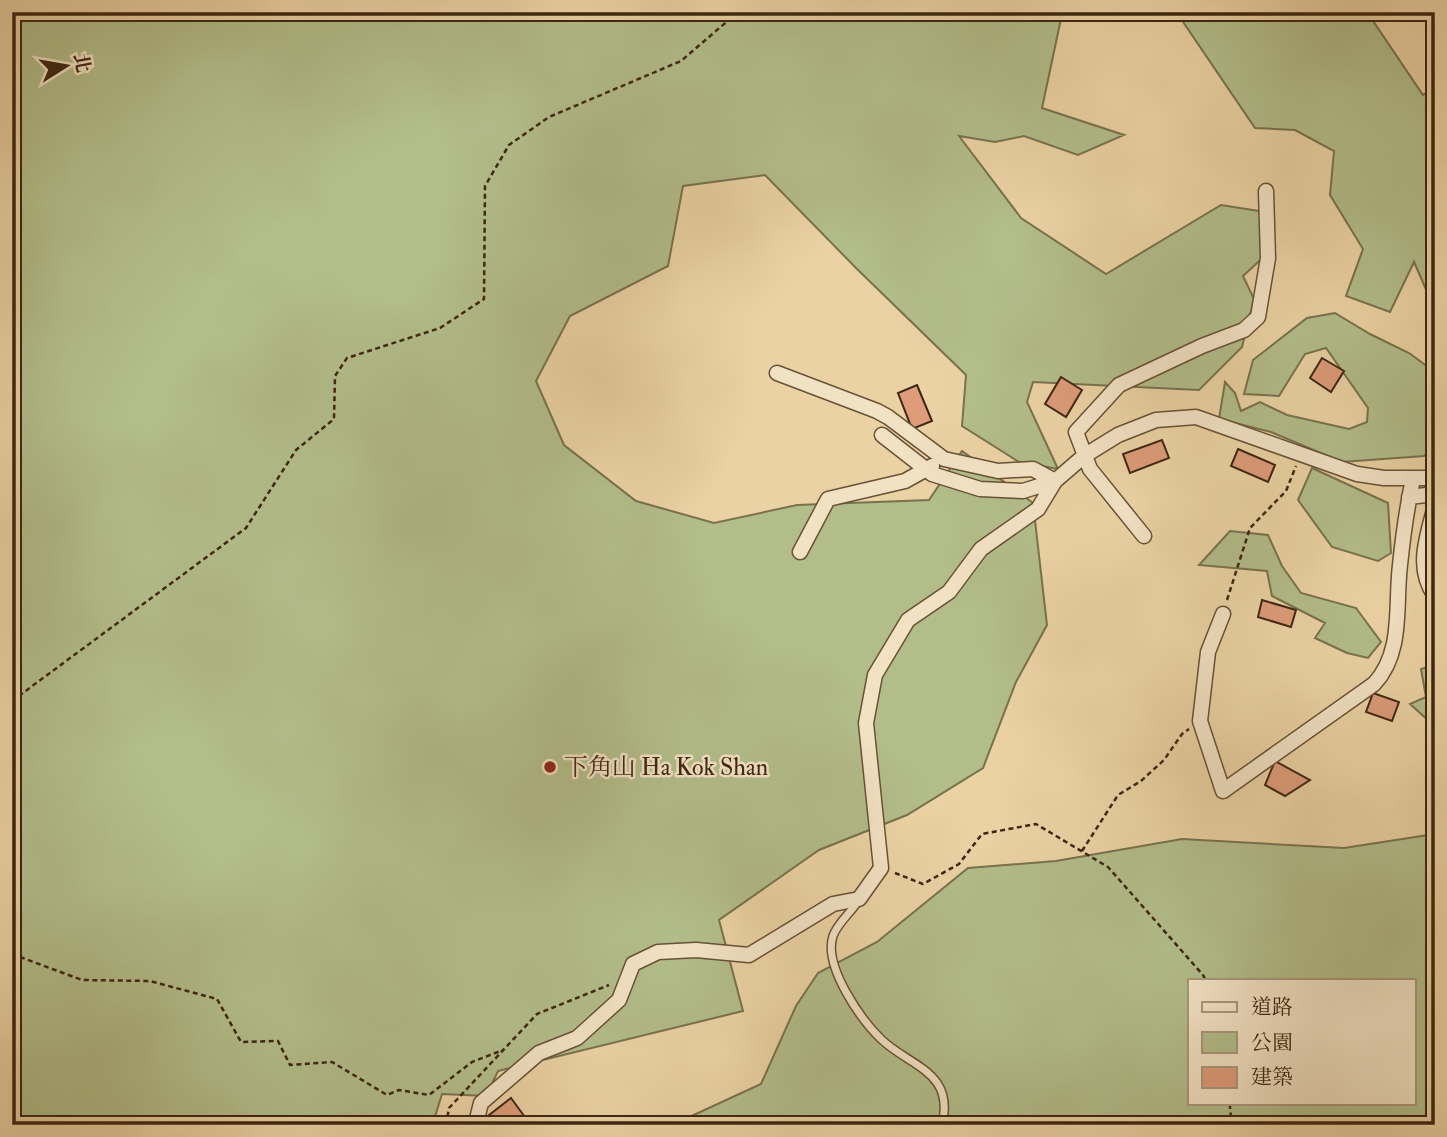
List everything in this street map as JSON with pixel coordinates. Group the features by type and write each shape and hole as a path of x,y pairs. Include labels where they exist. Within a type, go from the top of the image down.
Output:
{"street":[{"path":"1144,536 1090,469 1076,432 1119,385 1202,346 1244,330 1258,317 1268,258 1266,191"},
{"path":"777,373 877,411 944,459 998,471 1033,469 1055,481"},
{"path":"477,1125 481,1103 539,1053 577,1038 619,1000 633,964 658,952 696,950 749,955 834,904 859,900 881,868 866,723 875,675 908,620 949,592 981,549 1038,509 1055,481 1084,456 1118,435 1156,420 1196,417 1357,474 1384,478 1435,478"},
{"path":"882,435 932,474 980,489 1023,491 1055,481"},
{"path":"800,552 828,499 905,481 944,459"},
{"path":"1223,614 1208,652 1200,721 1223,791 1374,684 1381,676 1390,661 1397,626 1399,565 1413,479"},
{"path":"1409,497 1435,494"},
{"path":"1435,506 1423,559 1429,588 1435,596"}],"lane":[{"path":"859,900 833,936 832,953 839,976 877,1035 920,1065 935,1081 944,1103 942,1125"}],"path":[{"path":"12,701 246,528 296,450 334,419 335,376 347,358 440,328 484,299 485,186 509,145 549,117 681,61 738,12"},
{"path":"1223,614 1250,528 1286,491 1302,454"},
{"path":"1082,851 1118,795 1140,781 1164,760 1181,734 1200,721"},
{"path":"881,868 923,884 959,864 982,834 1036,824 1108,867 1205,979"},
{"path":"12,954 82,980 150,981 217,999 240,1042 278,1041 290,1065 332,1062 387,1095 399,1090 429,1095 472,1062 503,1050"},
{"path":"446,1125 449,1108 537,1014 628,978"},
{"path":"1230,1106 1233,1125"}],"green space":[{"path":"12,12 1367,12 1423,95 1435,87 1435,310 1414,262 1390,312 1346,296 1363,249 1330,195 1334,151 1295,130 1255,128 1179,16 1062,14 1042,108 1124,135 1078,155 1024,136 995,142 959,136 1021,218 1106,274 1221,205 1272,213 1269,252 1243,276 1254,299 1242,347 1199,390 1033,382 1027,402 1058,469 1019,462 962,426 966,375 765,175 683,186 668,266 570,316 536,381 564,445 636,501 714,523 797,505 929,500 962,451 1033,503 1047,625 1016,682 983,768 907,815 819,850 719,920 743,1011 498,1071 486,1096 442,1094 434,1120 467,1125 12,1125"},
{"path":"1335,313 1409,353 1435,372 1435,446 1424,456 1342,462 1271,432 1219,419 1225,382 1235,393 1241,411 1260,402 1287,415 1349,429 1367,422 1368,408 1326,348 1305,354 1279,396 1244,394 1253,360 1307,318"},
{"path":"1312,468 1388,503 1391,553 1378,561 1332,547 1298,500"},
{"path":"1230,531 1268,535 1282,566 1301,593 1356,608 1381,642 1368,658 1347,653 1315,638 1325,623 1272,596 1267,571 1199,565"},
{"path":"1435,665 1435,722 1430,722 1410,704 1426,697 1421,669"},
{"path":"1435,834 1435,1125 672,1125 761,1084 796,1006 818,973 877,942 968,868 1056,861 1182,839 1344,848"}],"building":[{"path":"1322,358 1344,371 1331,392 1310,378"},
{"path":"1061,377 1082,390 1066,417 1045,404"},
{"path":"917,385 932,421 912,429 898,393"},
{"path":"1162,440 1169,458 1130,473 1123,454"},
{"path":"1238,449 1275,465 1268,482 1231,466"},
{"path":"1262,600 1296,610 1291,627 1258,617"},
{"path":"1373,693 1399,702 1392,721 1366,712"},
{"path":"1275,761 1310,780 1285,796 1265,785"},
{"path":"511,1098 530,1124 488,1125 484,1119"}],"place":[{"name":"下角山 Ha Kok Shan","path":"550,767"}]}
